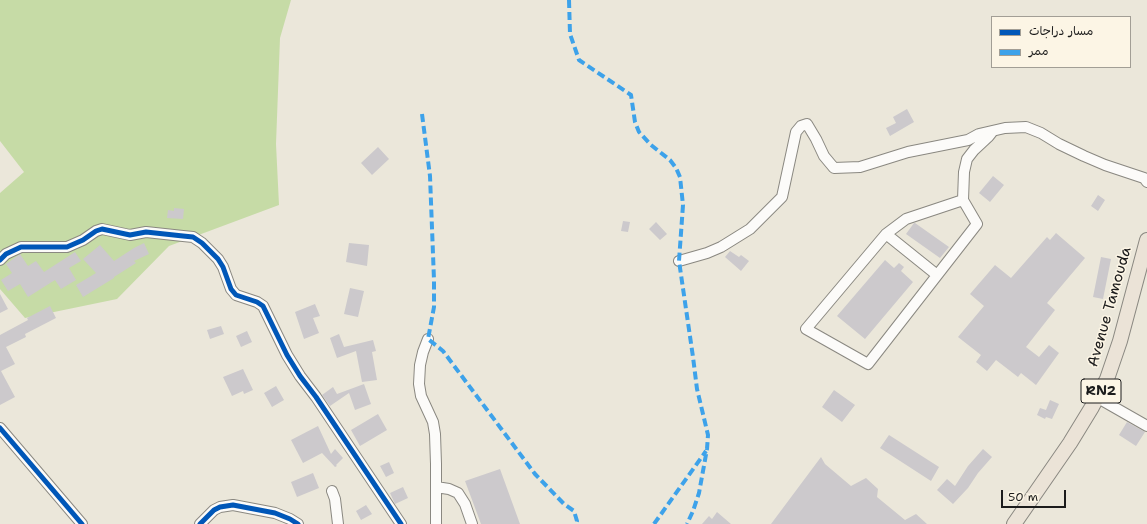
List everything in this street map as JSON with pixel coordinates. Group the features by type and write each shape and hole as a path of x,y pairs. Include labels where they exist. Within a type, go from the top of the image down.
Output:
{"highway":[{"name":"Avenue Tamouda","path":"1019,522 1098,398 1107,379 1120,341 1147,240"}],"street":[{"path":"679,261 707,253 721,247 750,229 782,197 796,132 801,126 807,124 824,156 834,168 860,167 908,152 968,140 979,134 1005,128 1026,127 1041,133 1058,144 1105,165 1146,179"},
{"path":"963,200 906,218 886,234 806,330 868,364 977,224 963,200 964,172 967,159 993,131"},
{"path":"0,260 6,254 22,247 67,248 102,229 130,235 146,232 193,237 202,243 218,259 223,267 231,289 236,295 257,302 262,306 287,355 300,376 316,397 401,524"},
{"path":"886,234 937,275"},
{"path":"428,339 420,365 419,384 421,396 433,422 434,428 436,524"},
{"path":"1098,398 1147,426"},
{"path":"0,428 82,524"},
{"path":"436,487 449,489 458,493 465,504 472,524"},
{"path":"332,491 335,499 338,524"},
{"path":"200,524 220,506 233,505 275,513 298,524"}],"green space":[{"path":"0,0 291,0 280,38 276,144 279,205 169,246 117,299 25,318 0,289 0,193 24,172 0,141"}],"building":[{"path":"907,109 914,122 890,136 886,128 896,123 893,117"},
{"path":"378,147 389,159 372,175 361,163"},
{"path":"993,176 1004,185 990,202 979,193"},
{"path":"1098,195 1105,200 1098,211 1091,206"},
{"path":"174,208 184,209 183,219 167,218 168,210 174,211"},
{"path":"623,221 630,222 628,232 621,231"},
{"path":"656,222 667,234 660,240 649,229"},
{"path":"914,223 949,247 940,258 906,234"},
{"path":"1056,233 1085,258 1047,303 1055,310 1026,347 1039,357 1049,345 1059,353 1036,385 1021,373 1018,377 996,360 987,371 976,362 981,355 958,337 984,306 970,294 995,265 1011,278 1047,237 1050,240"},
{"path":"144,243 149,254 134,261 136,263 83,297 76,285 96,273 83,259 100,245 114,261"},
{"path":"349,243 369,245 367,266 346,262"},
{"path":"730,251 739,257 741,255 749,261 741,271 725,257"},
{"path":"75,252 81,261 69,268 76,280 61,289 55,280 28,297 20,284 8,291 1,280 12,273 6,264 20,254 28,266 36,261 44,272"},
{"path":"1101,257 1111,259 1103,299 1093,297"},
{"path":"885,260 894,268 899,263 904,267 901,271 913,282 865,339 837,316"},
{"path":"350,288 364,291 358,317 344,314"},
{"path":"0,294 8,309 0,313"},
{"path":"315,304 320,316 313,318 319,333 304,339 295,312"},
{"path":"50,306 56,318 25,334 26,337 6,347 15,364 1,371 15,397 0,405 0,335"},
{"path":"221,326 224,334 210,339 207,330"},
{"path":"247,331 252,342 241,347 236,336"},
{"path":"339,334 344,347 373,340 376,351 372,352 377,380 362,382 356,351 337,358 330,338"},
{"path":"243,369 253,390 244,394 243,391 232,396 223,377"},
{"path":"364,384 371,404 355,410 349,393 330,406 322,395 333,387 337,394"},
{"path":"276,386 284,400 272,407 264,393"},
{"path":"834,390 855,405 842,422 822,407"},
{"path":"1050,400 1059,404 1052,419 1046,417 1045,419 1037,415 1040,408 1046,410"},
{"path":"378,414 387,430 360,446 351,430"},
{"path":"1127,422 1145,432 1136,446 1119,435"},
{"path":"318,426 331,454 335,449 343,458 335,467 322,453 303,463 291,440"},
{"path":"889,435 939,467 931,481 880,448"},
{"path":"983,449 992,457 978,473 968,488 953,504 937,490 947,479 955,486 968,466"},
{"path":"821,457 825,464 851,486 866,478 878,489 877,497 905,520 916,514 927,524 771,524"},
{"path":"389,462 394,473 386,477 380,466"},
{"path":"500,469 520,524 481,524 465,481"},
{"path":"313,473 319,488 297,497 291,482"},
{"path":"403,487 408,498 395,504 390,493"},
{"path":"366,505 372,514 361,520 356,511"},
{"path":"717,512 731,524 702,524 709,516 712,519"}],"marked path":[{"path":"569,0 570,34 579,60 631,95 635,122 639,132 651,145 670,160 680,177 683,205 679,261 697,389 708,435 699,493 687,524"},
{"path":"422,114 430,176 434,280 434,307 428,339 443,351 535,474 564,504 574,511 577,521 576,524"},
{"path":"654,524 706,451"}],"cycle path":[{"path":"0,260 6,254 21,247 67,247 102,229 130,235 146,232 193,237 202,243 218,259 223,267 231,289 236,295 257,302 263,306 287,355 300,376 316,397 401,524"},
{"path":"0,428 82,524"},
{"path":"200,524 214,510 220,507 233,505 275,513 298,524"}]}
